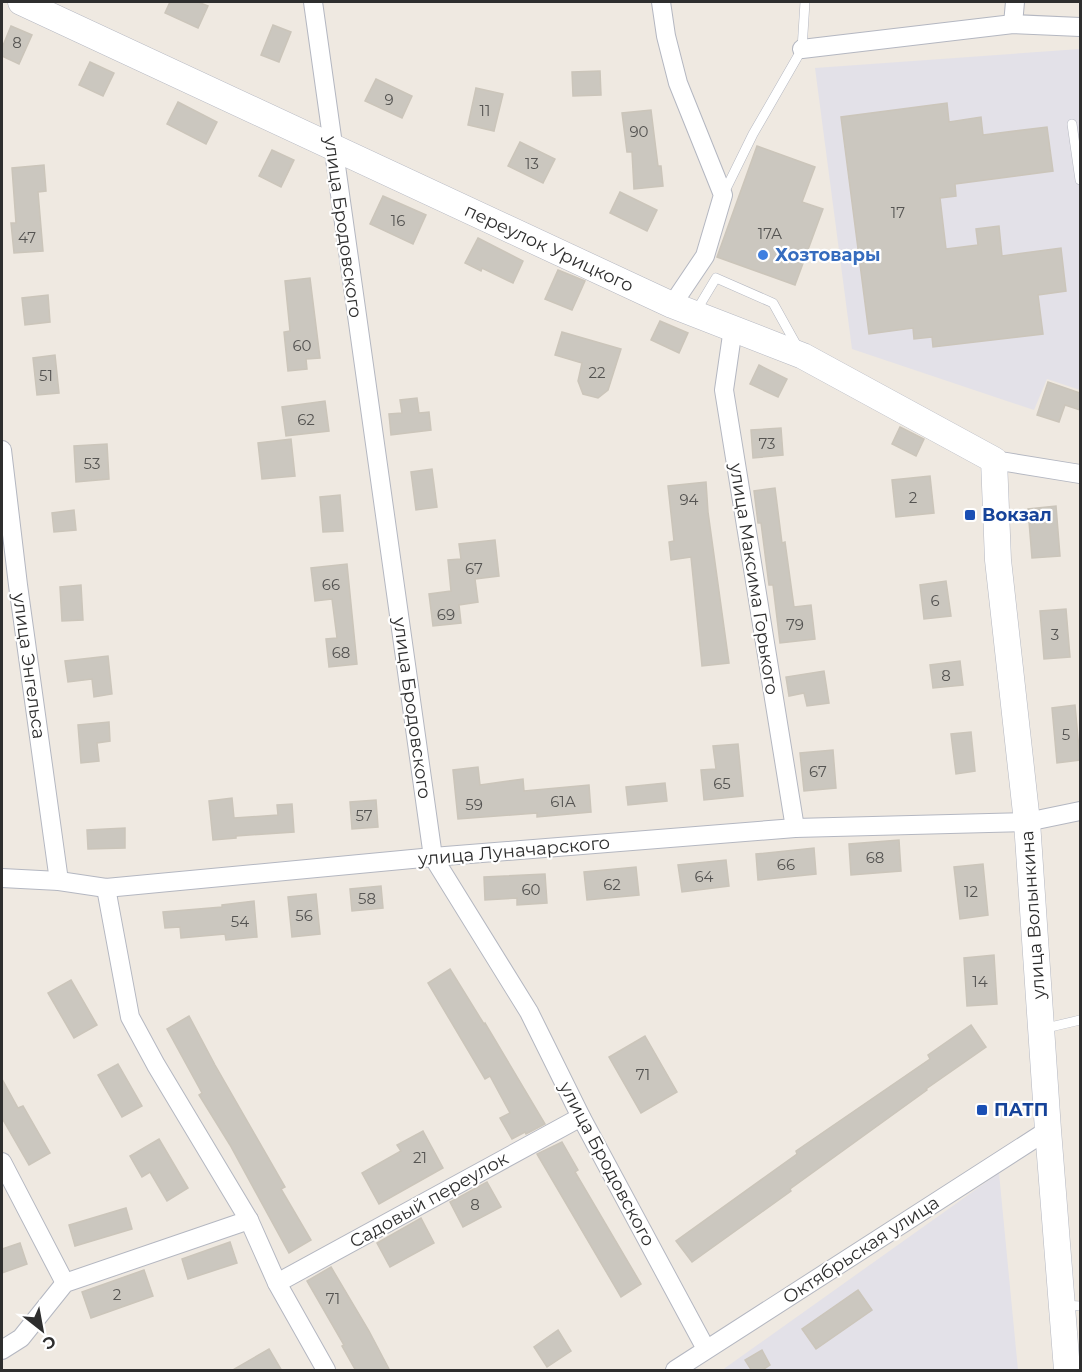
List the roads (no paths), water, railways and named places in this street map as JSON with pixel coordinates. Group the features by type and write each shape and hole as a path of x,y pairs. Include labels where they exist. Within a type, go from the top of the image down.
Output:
{"street":[{"name":"переулок Урицкого","path":"21,2 683,310 803,356 993,460 1080,474"},
{"name":"улица Бродовского","path":"313,2 433,857 529,1012 580,1117 706,1349"},
{"path":"662,2 666,36 678,83 723,195 705,256 683,310"},
{"path":"1013,24 1014,2"},
{"path":"802,49 1013,24 1080,27"},
{"name":"улица Максима Горького","path":"733,328 724,390 795,828"},
{"name":"улица Энгельса","path":"2,450 18,585 59,881"},
{"name":"улица Волынкина","path":"993,460 998,560 1027,822 1048,1130 1071,1306 1067,1371"},
{"name":"улица Луначарского","path":"2,878 59,881 106,888 433,857 795,828 1027,822 1080,811"},
{"path":"106,888 130,1017 156,1065 249,1220 277,1283 326,1371"},
{"name":"Садовый переулок","path":"277,1283 580,1117"},
{"name":"Октябрьская улица","path":"687,1367 706,1349 1048,1130"},
{"path":"2,1162 65,1283"},
{"path":"2,1350 21,1338 65,1283 249,1220"}],"lane":[{"path":"723,195 753,134 802,49 805,2"},
{"path":"1072,124 1080,180"},
{"path":"683,310 716,278 773,303 803,356"},
{"path":"1041,1029 1080,1020"}],"place":[{"name":"Хозтовары","path":"763,255"},
{"name":"Вокзал","path":"970,515"},
{"name":"ПАТП","path":"982,1110"}]}
